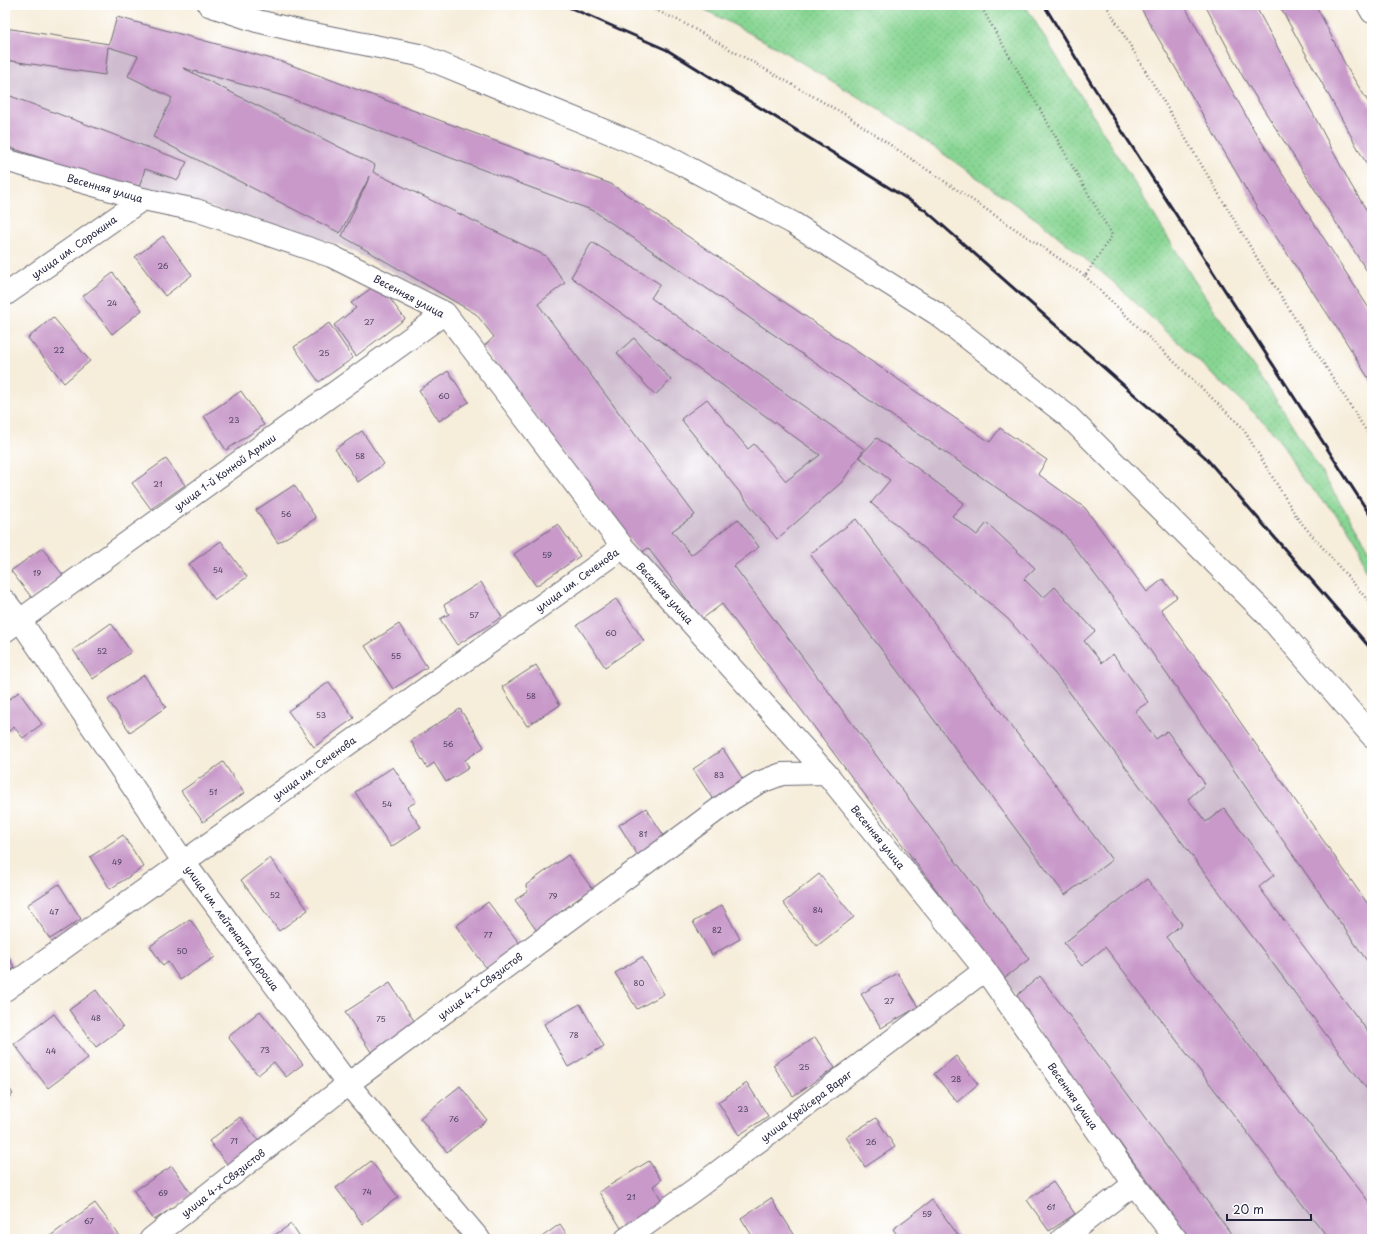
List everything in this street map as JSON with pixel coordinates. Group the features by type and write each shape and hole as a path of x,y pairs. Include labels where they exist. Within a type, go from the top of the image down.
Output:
{"street":[{"path":"209,5 257,21 299,32 419,55 664,155 793,223 937,314 1069,417 1269,617 1372,736"},
{"path":"1368,5 1372,12"},
{"name":"Весенняя улица","path":"5,160 142,199 196,210 331,256 445,314 623,547 826,773 985,970 1134,1184 1176,1239"},
{"name":"улица им. Сорокина","path":"5,295 142,199"},
{"name":"улица 1-й Конной Армии","path":"12,625 445,314"},
{"name":"улица им. Сеченова","path":"5,990 623,547"},
{"name":"улица им. лейтенанта Дороша","path":"5,602 12,625 119,769 183,861 348,1084 480,1239"},
{"name":"улица 4-х Связистов","path":"151,1239 348,1084 732,798 758,783 782,774 826,773"},
{"name":"улица Крейсера Варяг","path":"626,1239 698,1187 985,970"},
{"path":"1062,1239 1134,1184"}],"path":[{"path":"644,5 680,21 846,114 1085,276 1242,427 1298,519 1372,605"},
{"path":"980,5 1112,235 1085,276"},
{"path":"1106,5 1256,256 1372,440"}],"shaded area":[{"path":"117,17 283,62 611,184 989,442 1000,428 1047,460 1038,474 1085,508 1146,591 1163,579 1177,597 1161,609 1372,910 1372,1239 1191,1239 1003,979 722,604 702,619 640,554 483,347 494,337 476,314 340,245 173,196 5,152 5,28 109,44"}],"green space":[{"path":"696,5 1025,5 1194,280 1283,410 1372,554 1372,582 1365,569 1359,546 1346,525 1300,476 1285,448 1267,425 1112,281 1043,224 891,117 776,47"}],"building":[{"path":"1139,5 1184,5 1254,130 1372,313 1372,384 1345,340 1258,210"},
{"path":"1205,5 1255,5 1351,185 1372,219 1372,279 1243,77"},
{"path":"1279,5 1316,5 1347,68 1372,108 1372,174"},
{"path":"117,17 283,62 611,184 990,442 1000,428 1047,460 1038,474 1085,508 1147,592 1163,579 1177,597 1161,609 1372,910 1372,968 1122,610 1064,534 594,211 287,97 183,68 375,165 373,172 546,256 565,283 538,304 695,515 672,531 691,555 738,519 759,547 734,566 1029,959 1003,979 722,604 702,619 648,548 640,554 483,347 494,337 476,314 342,236 370,176 340,233 153,137 172,98 128,76 138,56 108,47 105,75 5,60 5,28 109,44"},
{"path":"5,94 187,162 178,180 145,169 138,190 5,146"},
{"path":"163,236 192,275 165,296 135,257"},
{"path":"592,242 660,284 651,298 864,449 842,482 777,539 681,419 707,399 748,449 754,444 786,481 820,455 571,277"},
{"path":"113,273 142,310 112,334 83,296"},
{"path":"378,283 405,319 356,356 334,325 356,308 351,303"},
{"path":"53,317 90,361 64,383 28,338"},
{"path":"329,323 353,358 319,382 294,347"},
{"path":"634,338 671,380 655,395 617,353"},
{"path":"448,371 469,402 439,421 419,390"},
{"path":"241,391 264,425 226,450 204,416"},
{"path":"362,431 384,464 358,482 335,449"},
{"path":"877,438 964,503 952,516 977,535 987,523 1035,568 1024,579 1043,598 1055,587 1095,631 1084,641 1102,663 1113,654 1148,702 1135,711 1156,739 1167,731 1205,784 1188,799 1206,822 1224,808 1274,875 1259,887 1372,1037 1372,1096 1061,681 1008,619 871,503 890,480 859,457"},
{"path":"166,459 185,485 151,509 132,483"},
{"path":"294,485 316,518 278,543 256,510"},
{"path":"856,519 1112,860 1065,895 810,554"},
{"path":"558,524 580,556 536,586 514,554"},
{"path":"221,541 247,577 215,600 189,564"},
{"path":"42,548 63,575 32,598 11,571"},
{"path":"481,582 502,617 457,645 440,619 449,614 444,605"},
{"path":"616,599 644,641 605,667 577,625"},
{"path":"111,623 131,652 93,679 73,650"},
{"path":"399,624 427,667 393,689 365,646"},
{"path":"536,665 560,705 527,726 502,687"},
{"path":"144,675 166,707 130,732 108,700"},
{"path":"329,682 354,718 314,747 288,711"},
{"path":"19,692 42,724 23,738 14,727 5,734 5,702"},
{"path":"460,709 484,747 465,760 469,768 446,782 434,763 427,768 411,741"},
{"path":"723,749 744,781 714,801 693,769"},
{"path":"223,762 244,793 203,822 181,791"},
{"path":"393,767 416,802 407,807 421,827 391,847 355,792"},
{"path":"646,808 668,842 640,859 619,825"},
{"path":"123,835 144,867 110,889 90,857"},
{"path":"568,855 593,890 537,931 515,900 527,892 526,885"},
{"path":"270,858 308,910 279,931 241,880"},
{"path":"819,874 854,917 817,946 783,903"},
{"path":"1147,879 1182,924 1166,937 1372,1206 1372,1239 1329,1239 1105,947 1082,966 1064,943"},
{"path":"59,884 81,919 50,939 27,905"},
{"path":"488,902 520,944 487,969 456,926"},
{"path":"722,905 740,939 712,955 693,922"},
{"path":"190,919 215,957 180,980 168,962 163,966 150,946"},
{"path":"5,952 15,968 5,974"},
{"path":"642,957 664,994 637,1009 615,973"},
{"path":"898,973 918,1007 881,1028 861,994"},
{"path":"1040,976 1235,1239 1190,1239 1014,998"},
{"path":"390,983 418,1027 373,1055 345,1012"},
{"path":"96,990 123,1027 96,1047 69,1010"},
{"path":"580,1004 604,1046 568,1067 544,1024"},
{"path":"260,1011 303,1064 286,1077 274,1062 258,1075 228,1037"},
{"path":"54,1014 88,1058 48,1088 14,1044"},
{"path":"815,1037 835,1068 793,1096 773,1065"},
{"path":"956,1056 978,1084 957,1102 934,1074"},
{"path":"5,1082 13,1094 5,1100"},
{"path":"747,1083 768,1116 739,1135 718,1102"},
{"path":"460,1086 487,1120 447,1152 420,1118"},
{"path":"240,1117 259,1141 228,1165 209,1141"},
{"path":"876,1118 895,1147 865,1167 846,1137"},
{"path":"371,1161 398,1197 363,1224 336,1188"},
{"path":"649,1161 661,1180 653,1186 663,1202 621,1228 599,1192"},
{"path":"172,1166 192,1195 154,1220 134,1191"},
{"path":"1053,1182 1075,1214 1049,1231 1027,1200"},
{"path":"771,1198 797,1239 754,1239 741,1218"},
{"path":"932,1200 961,1239 900,1239 893,1229"},
{"path":"95,1203 122,1239 46,1239"},
{"path":"291,1224 301,1239 269,1239"},
{"path":"560,1224 570,1239 539,1239"}],"railway":[{"path":"564,5 667,50 925,210 1205,457 1372,650"},
{"path":"1044,5 1091,83 1372,518"}]}
